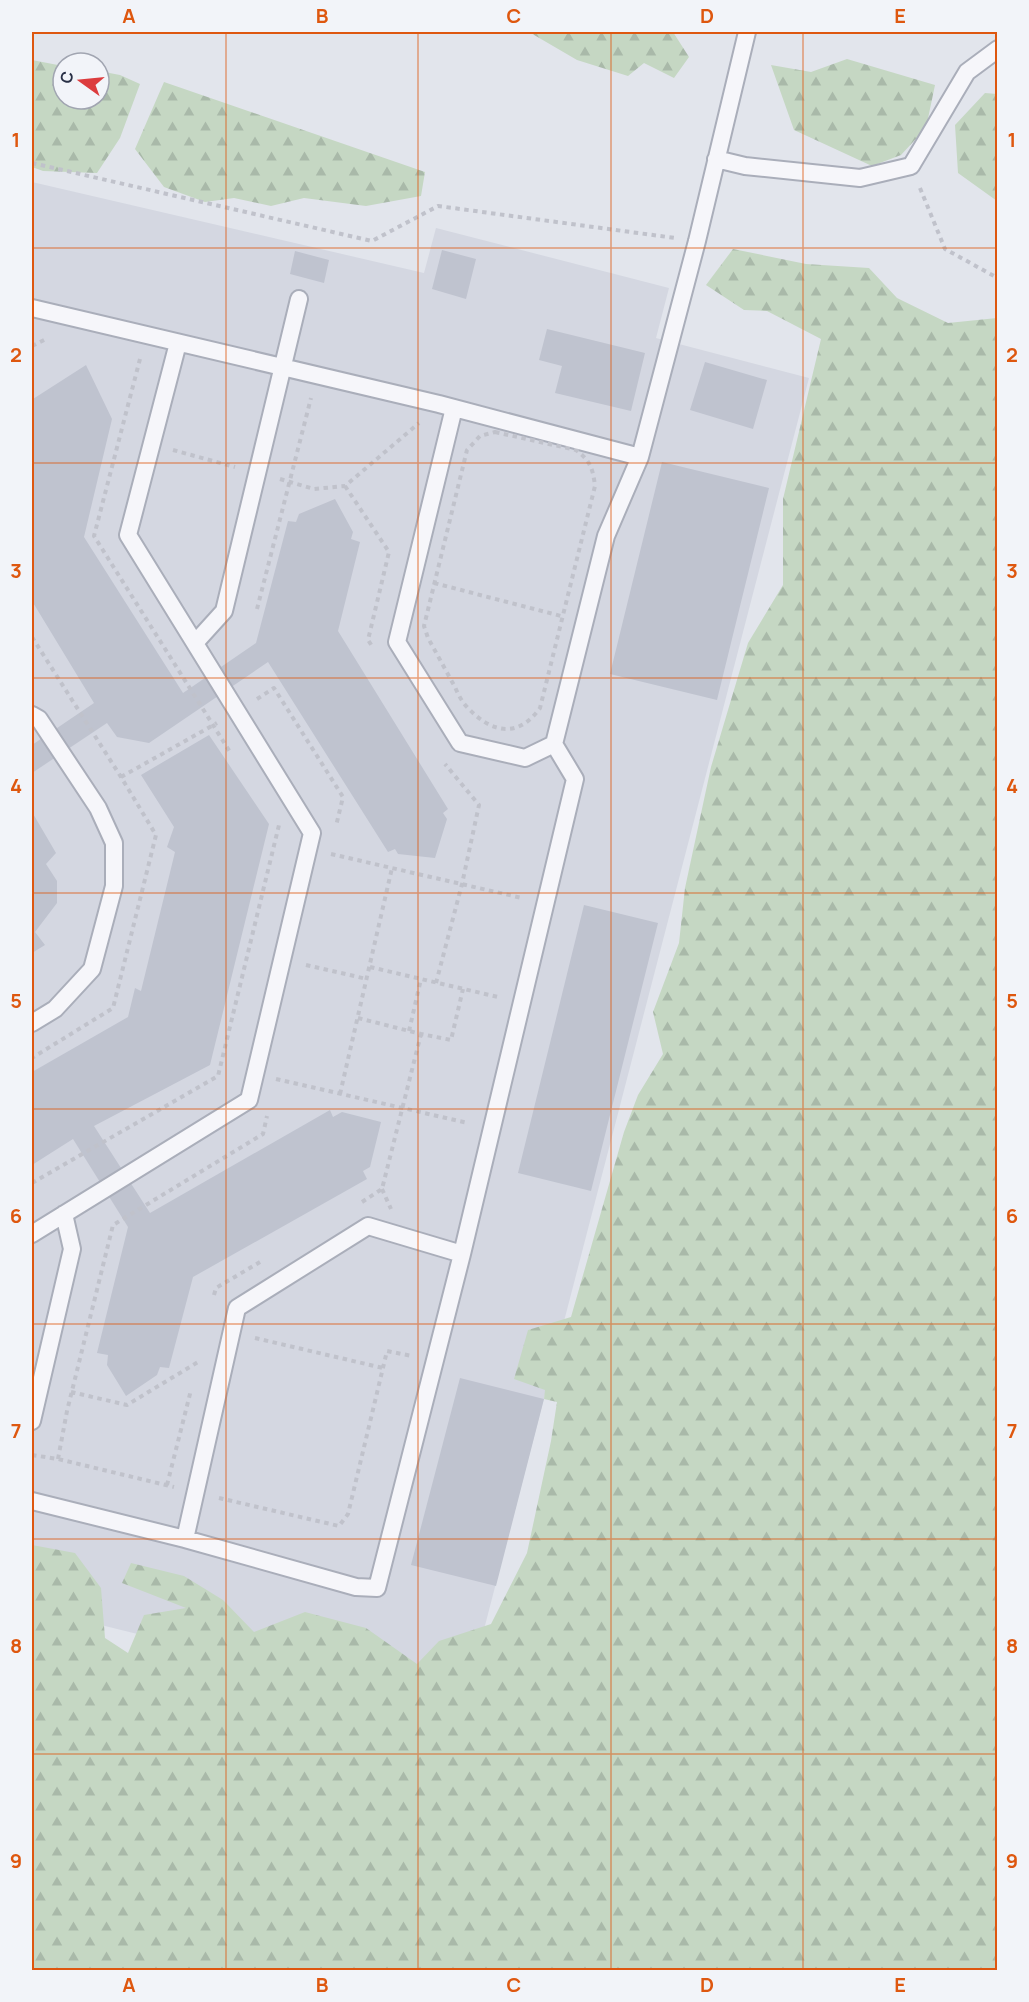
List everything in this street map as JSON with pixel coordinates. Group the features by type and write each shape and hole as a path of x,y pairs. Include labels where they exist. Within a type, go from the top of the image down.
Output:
{"lane":[{"path":"32,1501 184,1539 356,1587 377,1588 462,1254 575,779 554,744 606,536 640,457 697,241 747,32"},
{"path":"716,159 745,166 860,178 911,166 967,72 998,49"},
{"path":"195,643 224,612 299,299"},
{"path":"32,308 454,408 640,457"},
{"path":"32,1234 249,1100 312,833 128,535 178,343"},
{"path":"454,408 397,642 460,743 525,758 554,744"},
{"path":"32,715 39,719 98,808 114,843 114,886 92,969 55,1009 32,1023"},
{"path":"32,1421 72,1249 64,1214"},
{"path":"184,1539 237,1308 368,1226 462,1254"}],"path":[{"path":"32,163 372,241 438,206 697,241"},
{"path":"911,166 945,249 998,277"},
{"path":"257,609 311,397 317,395"},
{"path":"345,486 420,421 415,416"},
{"path":"495,432 576,450 587,458 594,472 595,486 540,708 532,719 522,726 509,730 494,726 479,718 465,706 428,638 424,626 434,583 467,450 480,436 495,432"},
{"path":"384,570 584,622"},
{"path":"121,777 274,688 343,797 335,831"},
{"path":"213,725 231,753"},
{"path":"436,982 462,884 479,805 442,760"},
{"path":"32,1184 218,1076 280,826 273,817"},
{"path":"332,843 329,854 524,899"},
{"path":"340,1094 392,868"},
{"path":"282,960 367,979"},
{"path":"370,967 501,998"},
{"path":"409,1032 421,979"},
{"path":"358,1018 409,1032 451,1040 463,989"},
{"path":"273,1090 279,1068"},
{"path":"255,1074 492,1129"},
{"path":"57,1459 71,1392 113,1225 263,1134 268,1112"},
{"path":"382,1189 391,1209 401,1211"},
{"path":"252,1349 258,1328"},
{"path":"255,1338 383,1368"},
{"path":"32,1455 339,1526 348,1514 387,1351 414,1356"},
{"path":"71,1392 126,1405 198,1362"},
{"path":"220,1491 222,1498"}],"shaded area":[{"path":"32,182 424,273 436,228 669,288 656,338 809,378 462,1714 32,1608"}],"green space":[{"path":"529,32 673,32 689,57 674,78 644,63 628,76 577,60"},
{"path":"847,59 935,85 926,128 901,155 872,166 794,130 771,65 811,72"},
{"path":"32,60 51,64 51,111 111,111 111,73 140,84 120,138 97,173 43,171 32,167"},
{"path":"164,82 425,172 421,196 366,206 304,198 271,206 234,198 205,202 164,187 135,149"},
{"path":"985,93 997,94 997,201 958,173 955,125"},
{"path":"733,249 806,264 869,268 897,298 948,323 997,318 997,1970 32,1970 32,1545 75,1553 101,1588 105,1638 128,1653 144,1615 186,1608 122,1583 131,1563 184,1576 223,1600 254,1632 305,1612 366,1628 417,1664 439,1641 491,1624 527,1553 557,1402 544,1399 545,1390 514,1379 528,1330 571,1317 624,1132 638,1095 663,1054 653,1012 679,943 685,888 711,767 748,643 783,585 783,499 821,339 767,311 744,310 706,285"}],"building":[{"path":"442,250 476,259 466,299 432,289"},
{"path":"295,251 329,260 324,283 290,274"},
{"path":"547,329 645,353 631,411 555,393 562,366 539,360"},
{"path":"705,362 767,380 753,429 690,410"},
{"path":"86,365 112,419 84,537 183,693 256,643 288,521 296,522 299,514 335,499 353,532 351,539 360,542 338,631 448,809 443,813 447,819 435,858 398,854 395,849 388,852 268,662 149,743 117,737 107,723 32,773 32,745 94,703 32,601 33,399"},
{"path":"662,462 769,488 717,700 610,674"},
{"path":"209,735 269,824 210,1065 94,1126 150,1213 330,1110 333,1117 342,1112 381,1122 370,1167 363,1171 367,1179 193,1277 169,1368 160,1367 157,1375 126,1396 107,1365 108,1355 97,1353 128,1227 73,1139 32,1165 32,1072 128,1017 135,988 141,991 175,852 167,847 174,827 141,775"},
{"path":"32,812 56,853 46,864 57,881 57,903 35,932 45,945 32,953"},
{"path":"584,905 658,923 591,1191 518,1173"},
{"path":"460,1378 544,1399 496,1586 411,1565"}]}
